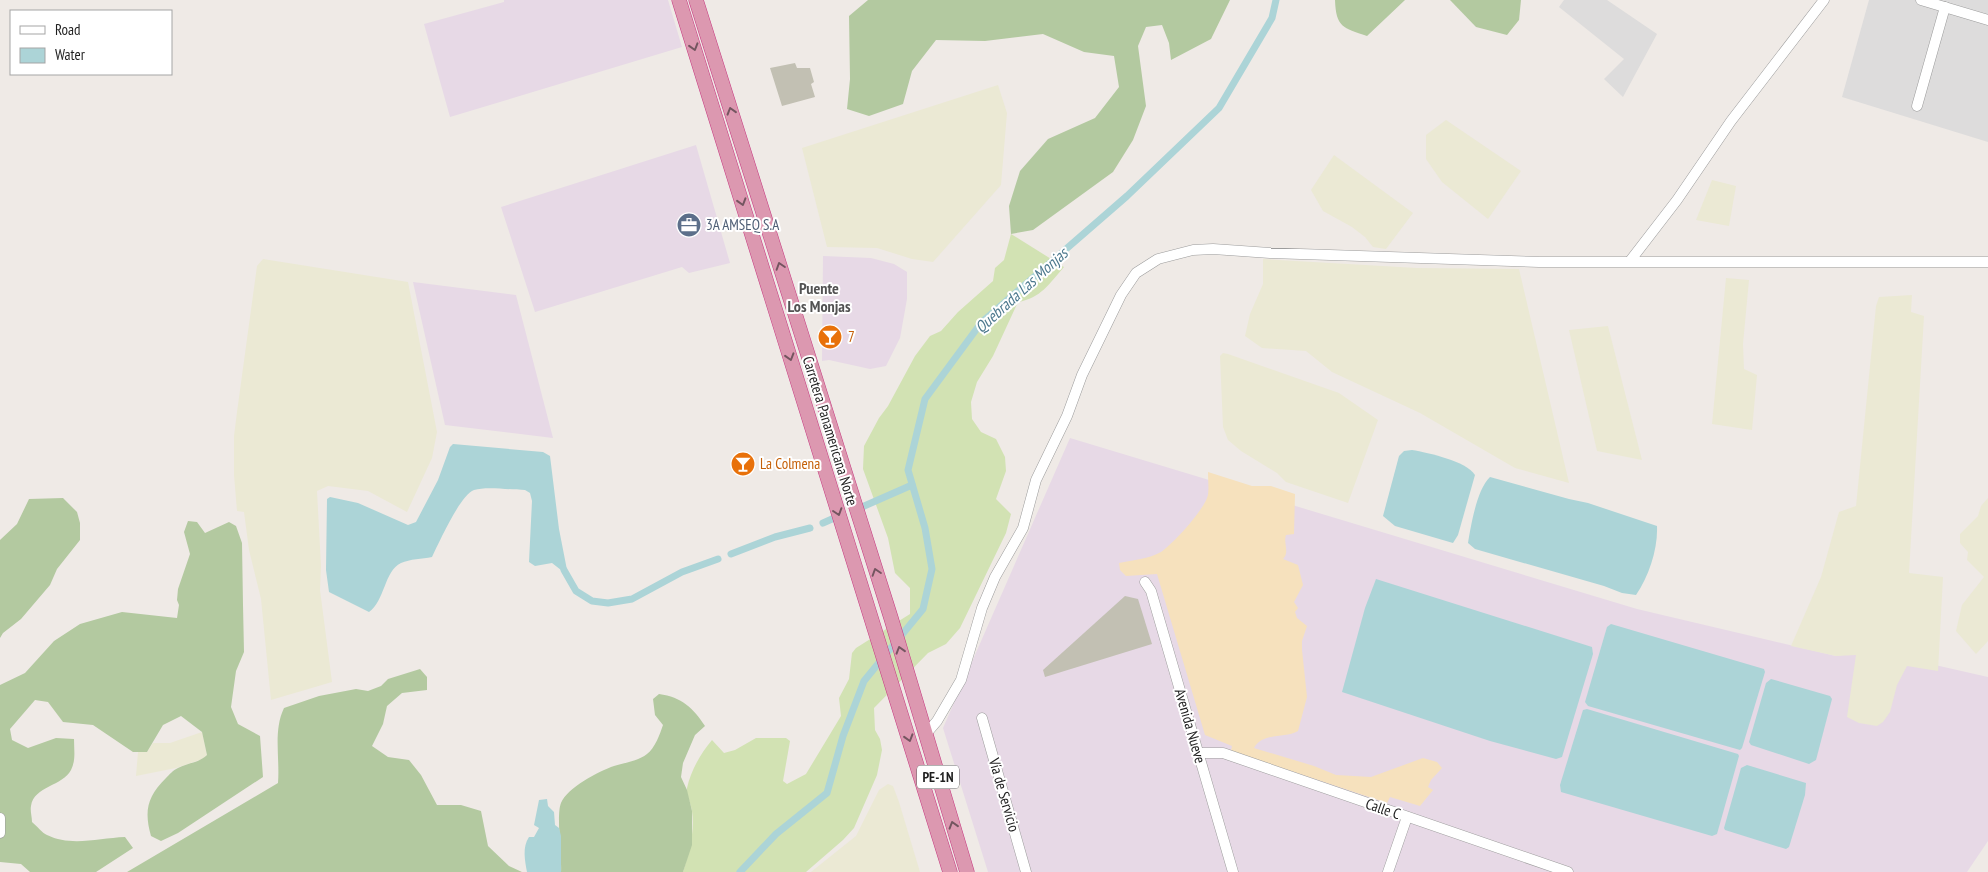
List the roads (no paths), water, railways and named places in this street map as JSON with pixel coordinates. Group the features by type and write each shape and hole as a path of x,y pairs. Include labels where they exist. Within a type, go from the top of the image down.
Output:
{"highway":[{"name":"Carretera Panamericana Norte","path":"679,0 950,872"},
{"name":"Carretera Panamericana Norte","path":"696,0 968,869"},
{"path":"820,456 841,462"}],"street":[{"path":"1630,261 1676,200 1731,121 1824,0"},
{"path":"1921,0 1988,20"},
{"path":"1917,106 1945,7"},
{"path":"925,735 937,721 961,680 985,600 995,577 1023,528 1034,485 1066,416 1082,375 1125,287 1136,273 1150,263 1182,252 1213,249 1270,253 1502,261 1988,262"},
{"name":"Avenida Nueve","path":"1144,582 1151,592 1233,872"},
{"name":"Vía de Servicio","path":"982,718 1026,872"},
{"name":"Calle C","path":"1197,753 1223,753 1568,872"},
{"path":"1388,872 1407,817"},
{"path":"0,818 0,833"}],"water":[{"path":"453,444 543,452 550,456 559,529 567,570 561,570 552,563 535,566 529,562 532,501 530,493 525,490 479,489 468,494 456,510 432,557 408,561 395,567 378,601 369,612 329,592 326,570 327,499 330,497 358,503 408,525 416,522 438,480 450,447"},
{"path":"1412,450 1456,462 1475,475 1458,535 1453,543 1395,526 1383,516 1399,456 1404,451"},
{"path":"1490,477 1588,503 1657,526 1652,562 1636,595 1622,593 1604,586 1475,549 1468,543 1471,527 1481,490"},
{"path":"1376,579 1592,647 1593,654 1562,757 1556,759 1490,741 1342,692 1365,608"},
{"path":"1611,624 1764,669 1765,672 1742,748 1740,750 1588,706 1585,702 1607,627"},
{"path":"1771,679 1830,696 1832,699 1816,760 1809,764 1751,745 1749,742 1766,683"},
{"path":"1587,709 1738,754 1717,834 1712,836 1561,792 1560,785 1583,710"},
{"path":"1747,765 1806,783 1805,795 1789,847 1786,849 1725,830 1724,828 1741,768"},
{"path":"547,799 548,806 554,812 555,825 559,828 561,836 561,872 527,872 525,845 529,837 534,837 539,828 534,825 539,800"}],"waterway":[{"name":"Quebrada Las Monjas","path":"740,872 776,834 827,793 843,736 864,681 923,609 932,569 925,528 908,470 925,399 981,323 1127,196 1219,108 1272,18 1276,0"},
{"path":"862,507 912,485"},
{"path":"823,523 832,519"},
{"path":"731,554 775,537 810,528"},
{"path":"564,570 576,591 592,601 608,603 632,599 682,572 718,559"}],"place":[{"name":"3A AMSEQ S.A","path":"689,225"},
{"name":"7","path":"830,337"},
{"name":"La Colmena","path":"743,464"}],"district":[{"name":"Puente Los Monjas","path":"819,297"}]}
